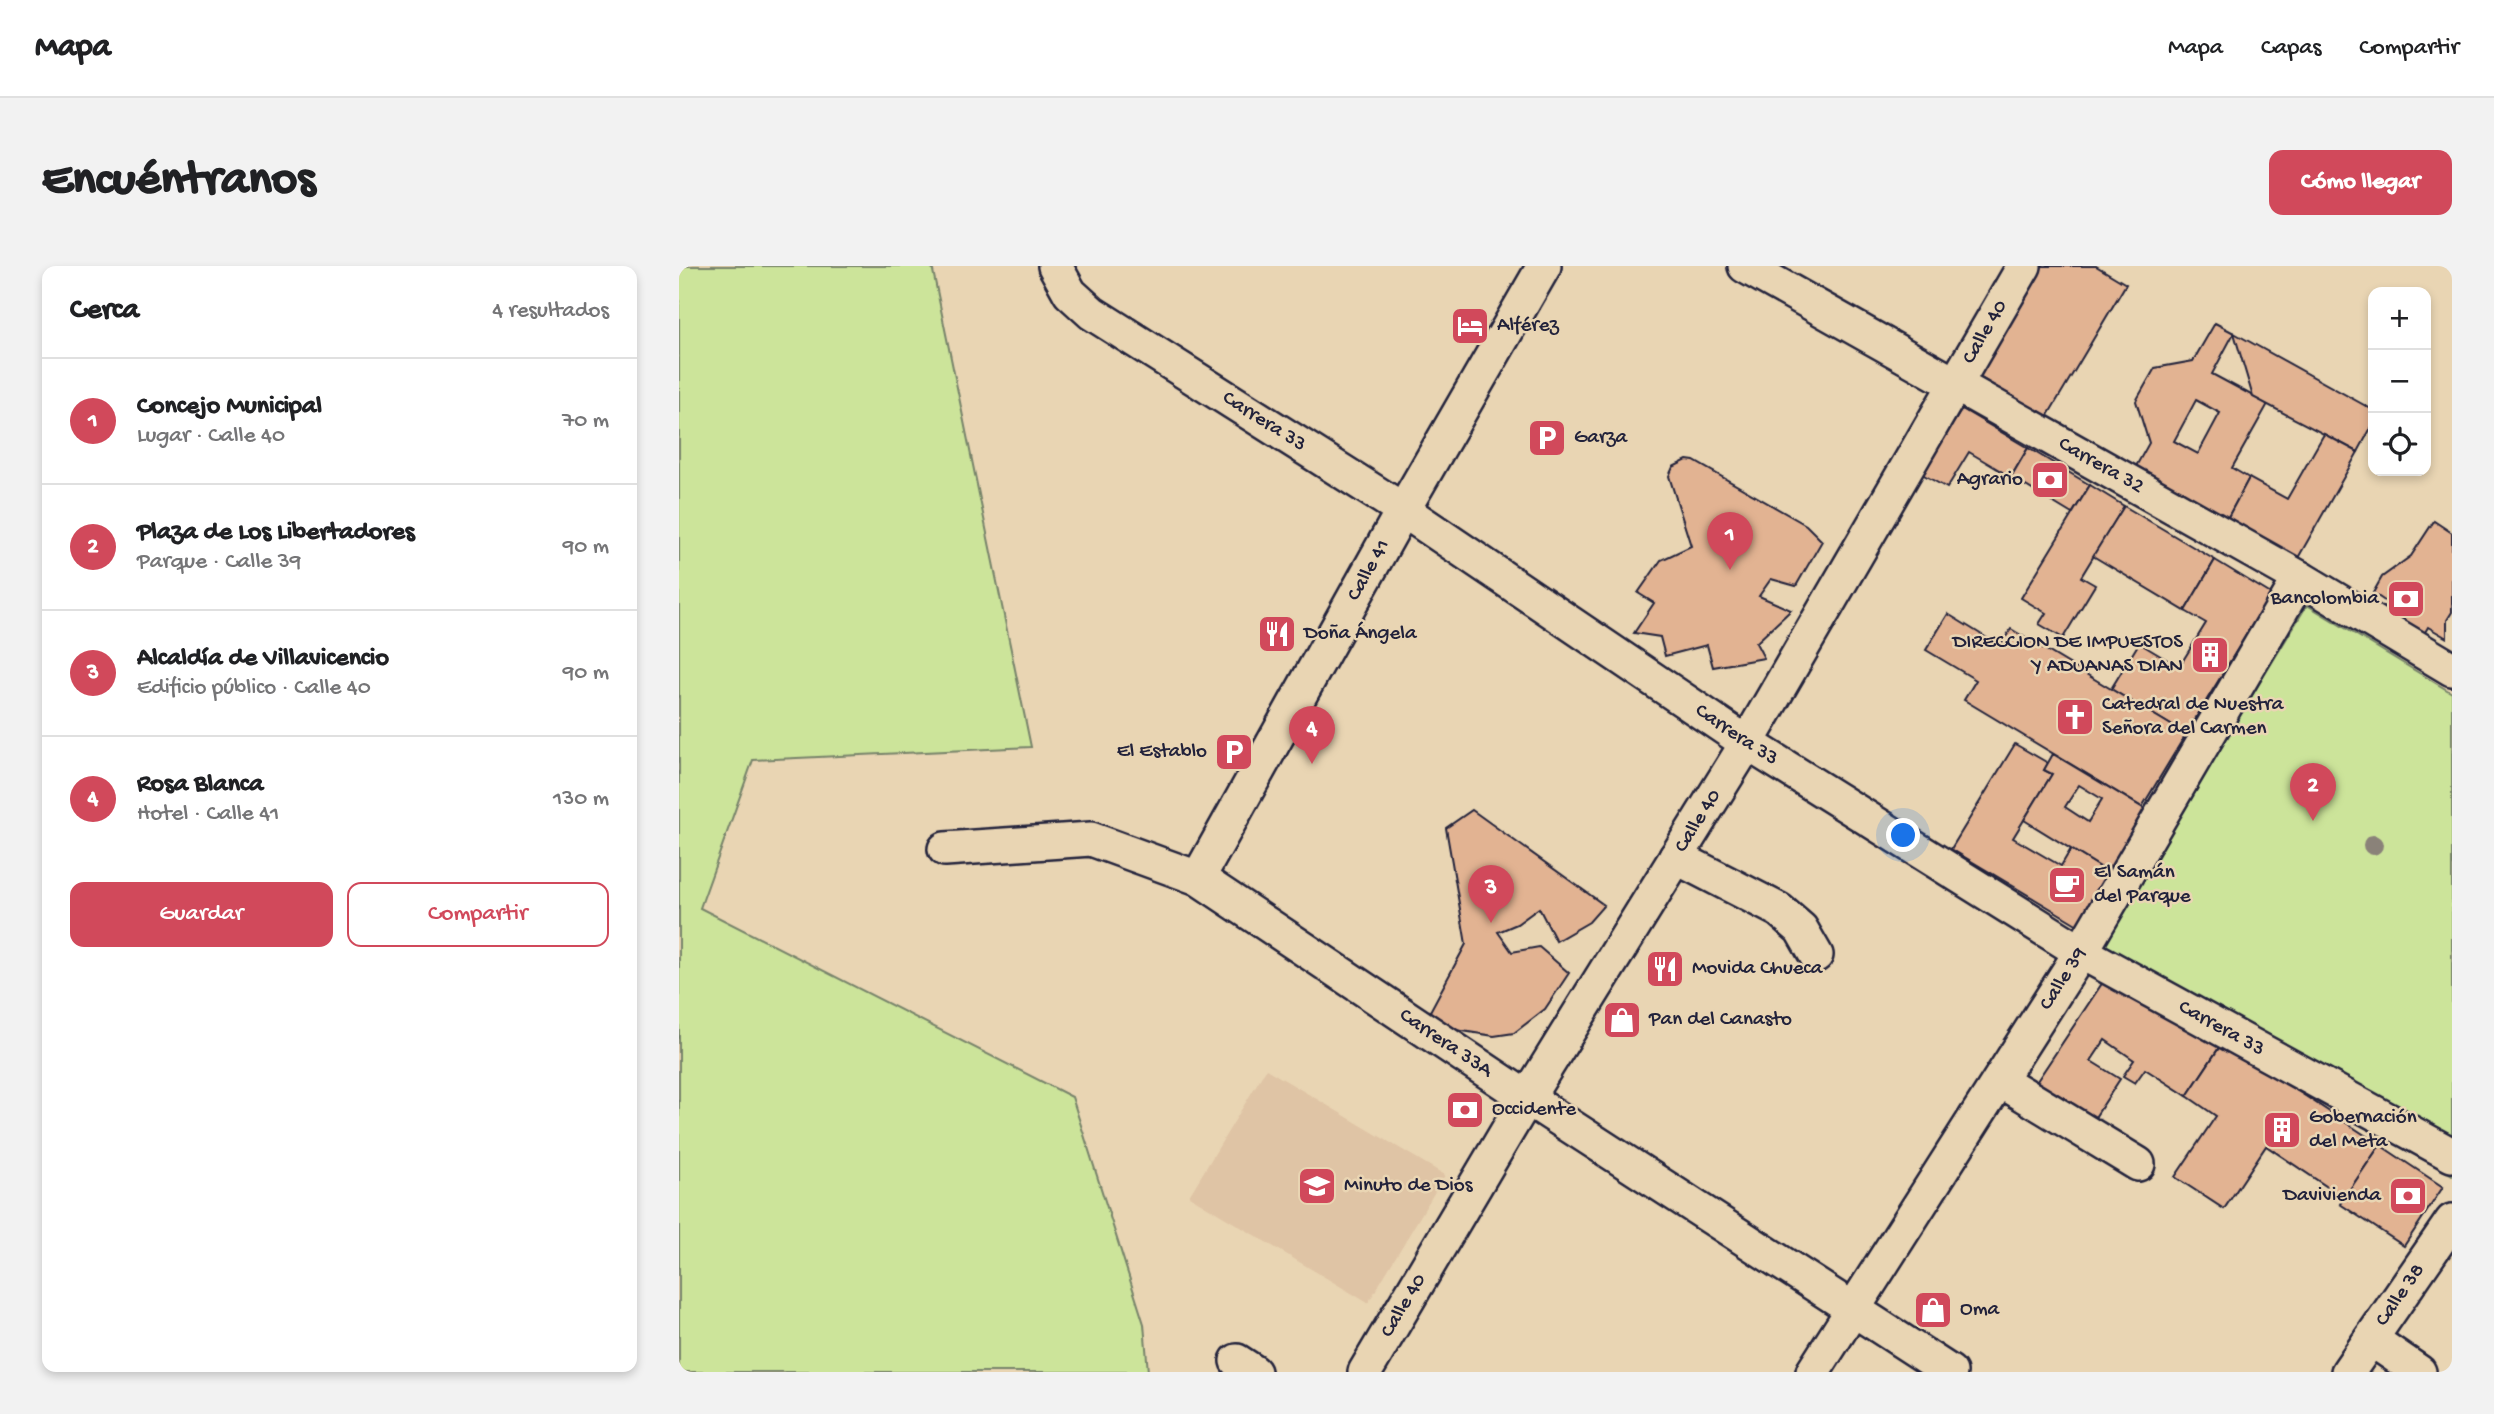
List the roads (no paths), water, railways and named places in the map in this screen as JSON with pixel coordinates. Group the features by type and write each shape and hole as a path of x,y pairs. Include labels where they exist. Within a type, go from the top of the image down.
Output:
{"street":[{"name":"Carrera 33","path":"1055,266 1070,293 1092,313 1403,510 1747,743 2081,952 2452,1155"},
{"name":"Calle 41","path":"1198,877 1403,510 1544,266"},
{"name":"Carrera 32","path":"1745,266 2300,578 2452,669"},
{"name":"Calle 40","path":"1365,1372 1527,1098 1747,743 2024,266"},
{"name":"Calle 39","path":"1813,1372 2081,952 2300,578"},
{"name":"Carrera 33A","path":"945,849 1091,839 1198,877 1527,1098 1949,1372"},
{"path":"1676,857 1779,910 1801,929 1816,955"},
{"path":"2000,1080 2138,1164"},
{"name":"Calle 38","path":"2348,1372 2452,1221"},
{"path":"2371,1339 2419,1372"}],"place":[{"name":"Alférez","path":"1470,326"},
{"name":"Garza","path":"1547,438"},
{"name":"Agrario","path":"2050,480"},
{"name":"Concejo Municipal","path":"1730,570"},
{"name":"Bancolombia","path":"2406,599"},
{"name":"Doña Ángela","path":"1277,634"},
{"name":"DIRECCION DE IMPUESTOS Y ADUANAS DIAN","path":"2210,655"},
{"name":"Catedral de Nuestra Señora del Carmen","path":"2075,717"},
{"name":"El Establo","path":"1234,752"},
{"name":"Rosa Blanca","path":"1312,764"},
{"name":"Plaza de Los Libertadores","path":"2313,821"},
{"name":"El Samán del Parque","path":"2067,885"},
{"name":"Alcaldía de Villavicencio","path":"1491,923"},
{"name":"Movida Chueca","path":"1665,969"},
{"name":"Pan del Canasto","path":"1622,1020"},
{"name":"Occidente","path":"1465,1110"},
{"name":"Gobernación del Meta","path":"2282,1130"},
{"name":"Minuto de Dios","path":"1317,1186"},
{"name":"Davivienda","path":"2408,1196"},
{"name":"Oma","path":"1933,1310"}]}
